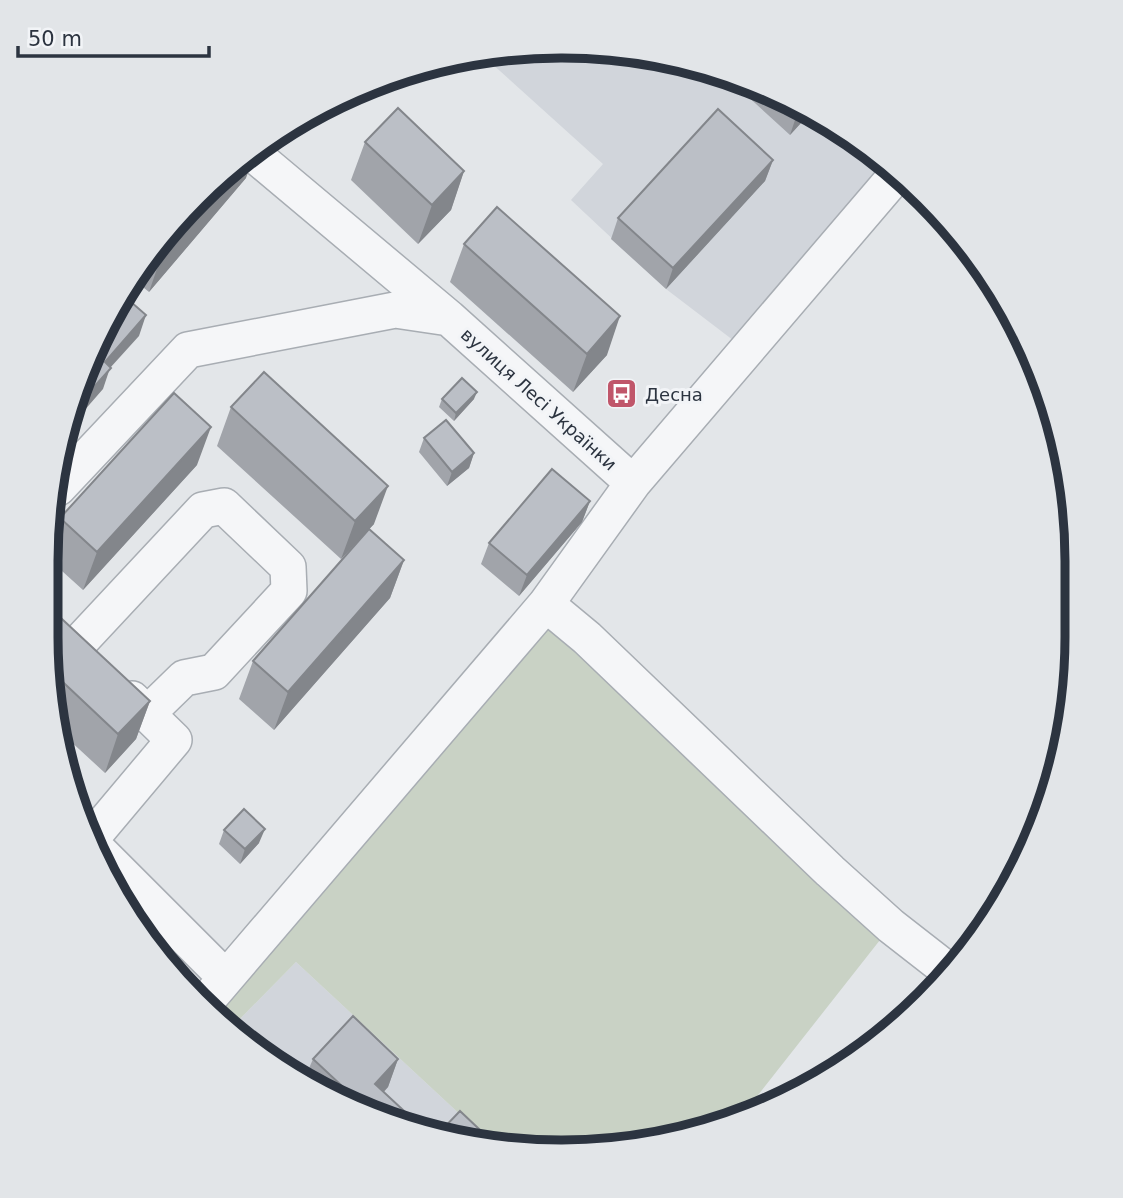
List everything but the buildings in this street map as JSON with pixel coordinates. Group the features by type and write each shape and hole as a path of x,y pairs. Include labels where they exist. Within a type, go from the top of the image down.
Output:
{"street":[{"path":"259,159 449,318"},
{"name":"вулиця Лесі Українки","path":"64,481 188,350 395,310 449,318 633,483 891,181"},
{"path":"209,997 546,604 633,483"},
{"path":"98,833 174,740 107,676 67,636 203,510 225,506 288,567 289,591 214,672 184,678 147,714"},
{"path":"546,604 587,638 880,917 942,966"},
{"path":"112,863 226,978"}],"shaded area":[{"path":"562,58 627,62 660,67 723,84 813,125 891,181 746,350 666,289 571,200 603,164 491,63"},
{"path":"546,604 891,926 752,1103 692,1123 627,1136 562,1140 481,1134 296,962 237,1022 210,997"},
{"path":"296,962 481,1134 431,1123 369,1102 310,1073 237,1022"}],"place":[{"name":"Десна","path":"622,394"}]}
